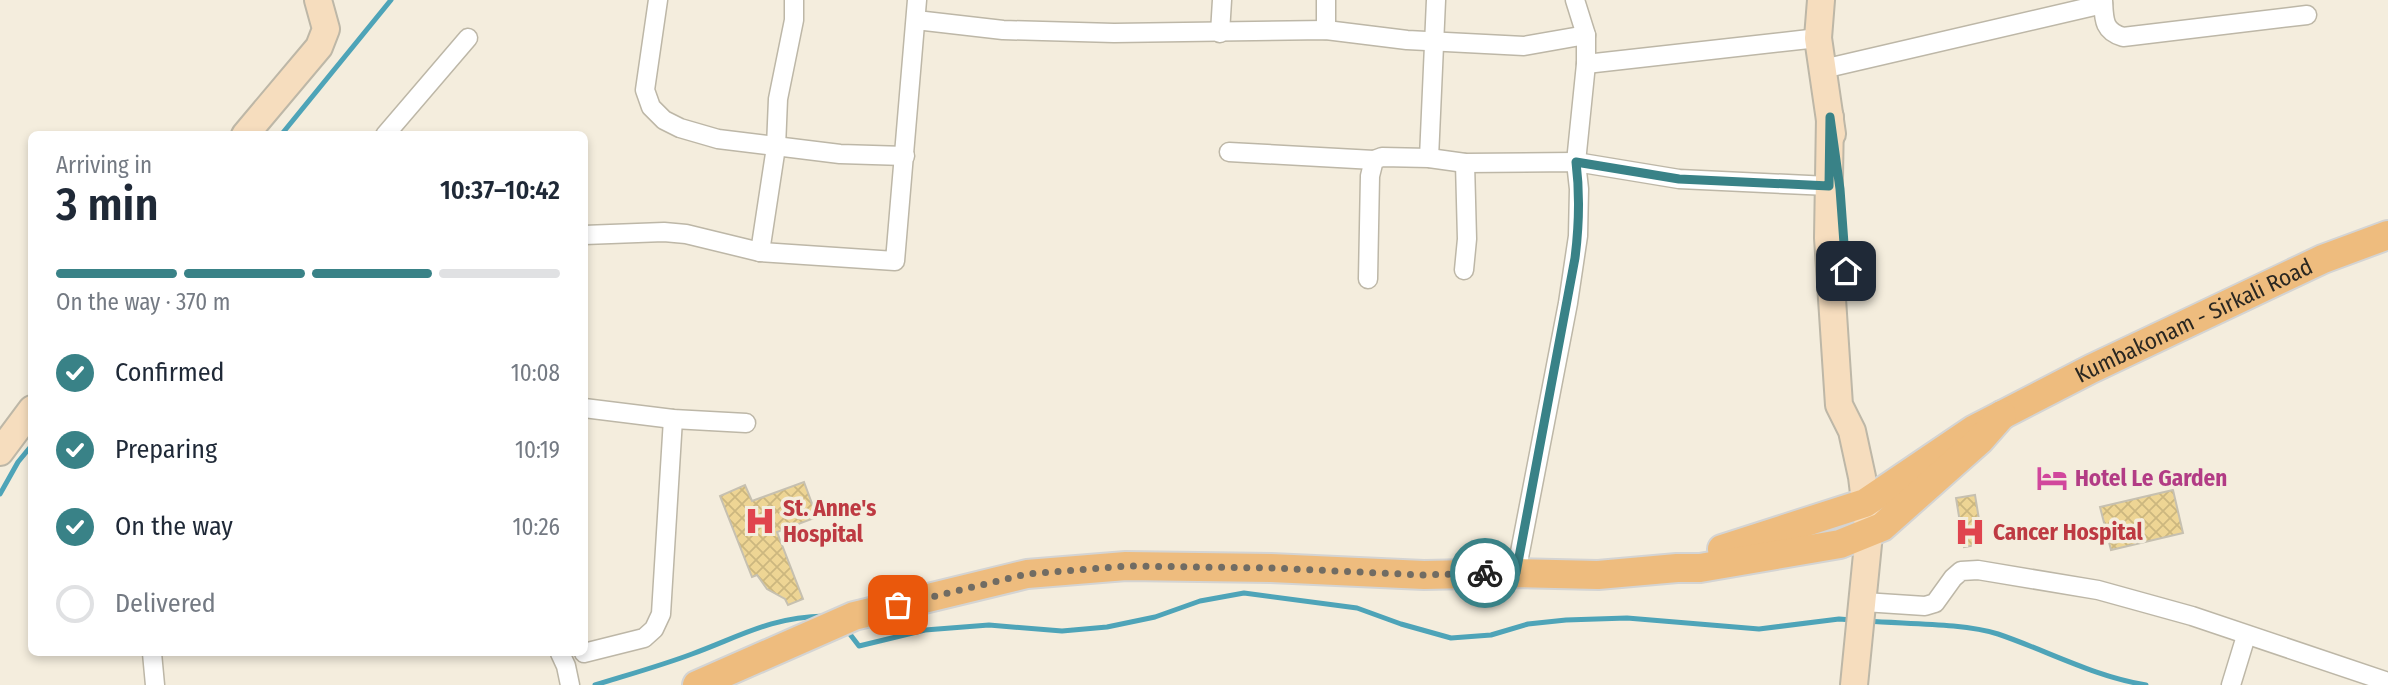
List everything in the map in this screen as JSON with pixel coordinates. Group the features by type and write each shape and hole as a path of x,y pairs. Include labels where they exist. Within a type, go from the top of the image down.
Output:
{"main road":[{"path":"248,131 319,47 326,29 318,0"},
{"path":"1821,0 1818,38 1840,189 1856,407 1852,431"},
{"path":"1830,117 1828,238 1839,405 1852,431 1869,534 1854,685"},
{"name":"Kumbakonam - Sirkali Road","path":"1677,568 1697,557 1866,503 1973,430 2091,369 2323,259 2388,235"},
{"name":"Kumbakonam - Sirkali Road","path":"696,685 843,620 1027,574 1126,566 1271,568 1424,575 1598,575 1700,568 1840,544 1869,534 1899,515 1980,440 2002,415"},
{"path":"17,441 28,418"}],"street":[{"path":"658,0 645,90 651,107 664,120 680,128 718,139 840,154 905,156"},
{"path":"760,252 776,147 778,99 794,20 794,0"},
{"path":"588,235 664,232 686,234 760,252 895,261 917,0"},
{"path":"1220,33 1222,0"},
{"path":"1326,0 1326,30"},
{"path":"1429,158 1436,0"},
{"path":"1516,573 1578,236 1579,188 1576,162 1586,64 1586,35 1575,0"},
{"path":"1823,69 2103,2 2105,25 2112,34 2123,37 2307,15"},
{"path":"916,20 1003,30 1220,33 1326,30 1407,40 1524,46 1586,35"},
{"path":"388,131 468,38"},
{"path":"1586,64 1818,38"},
{"path":"1229,152 1374,160 1382,157 1429,158 1465,163 1576,162 1679,179 1829,186"},
{"path":"1368,279 1370,176 1374,160"},
{"path":"1464,270 1465,163"},
{"path":"588,408 673,419 746,423"},
{"path":"588,652 643,638 654,629 661,614 673,419"},
{"path":"1863,606 1925,606 1935,603 1961,570 1978,570 2098,590 2192,616 2381,682"},
{"path":"2231,685 2246,636"},
{"path":"152,656 155,685"},
{"path":"562,658 570,685"}],"building":[{"path":"804,482 817,517 777,532 803,599 788,605 785,599 767,589 757,575 752,577 720,496 745,485 752,501"},
{"path":"2173,490 2183,533 2111,550 2100,507"},
{"path":"1975,495 1983,544 1964,547 1956,498"}],"waterway":[{"path":"284,131 391,0"},
{"path":"0,494 28,450"},
{"path":"846,629 859,646 925,630 989,625 1062,631 1107,627 1155,617 1200,601 1244,593 1357,608 1451,638 1491,635 1528,624 1566,620 1627,618 1759,629 1839,619 1852,620"},
{"path":"595,685 680,658 772,624 825,616"},
{"path":"1868,621 1984,630 2089,669 2146,685"}],"way so far":[{"path":"898,605 1027,574 1126,566 1271,568 1424,575 1485,573"}],"place":[{"name":"Hotel Le Garden","path":"2052,478"},
{"name":"St. Anne's Hospital","path":"760,521"},
{"name":"Cancer Hospital","path":"1970,532"}],"route":[{"path":"1485,573 1516,573 1529,515 1578,236 1579,188 1576,162 1679,179 1829,186 1830,117 1840,189 1846,271"}]}
